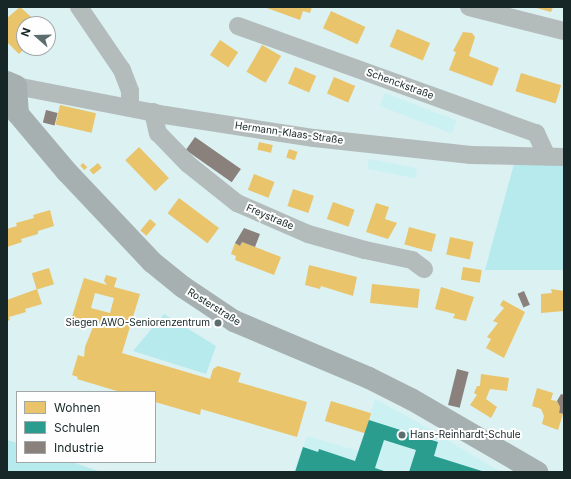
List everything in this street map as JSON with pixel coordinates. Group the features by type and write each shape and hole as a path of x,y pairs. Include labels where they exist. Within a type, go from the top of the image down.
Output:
{"street":[{"path":"79,7 122,70 130,91 130,107"},
{"path":"469,7 564,31"},
{"name":"Schenckstraße","path":"238,26 536,133 555,157"},
{"name":"Hermann-Klaas-Straße","path":"11,84 153,112 314,138 471,154 555,157"},
{"name":"Rosterstraße","path":"11,84 18,114 68,172 152,262 182,287 234,321 369,378 411,399 537,472"},
{"name":"Freystraße","path":"153,112 158,134 188,164 237,203 308,234 365,250 412,260 424,269"}],"shaded area":[{"path":"385,93 457,121 452,134 380,106"},
{"path":"369,159 417,168 415,178 367,169"},
{"path":"564,161 564,270 485,270 514,164"},
{"path":"164,314 216,346 206,374 133,351"},
{"name":"Hans-Reinhardt-Schule","path":"375,399 501,472 293,472 307,436 358,451"},
{"path":"7,440 16,443 16,463 75,463 101,472 7,472"}],"building: Wohnen":[{"path":"20,7 30,16 16,16 16,51 7,42 7,18"},
{"path":"264,7 312,7 310,13 303,11 300,20"},
{"path":"533,7 553,7 551,12"},
{"path":"331,11 365,27 357,44 323,28"},
{"path":"397,29 430,43 423,61 390,46"},
{"path":"463,32 472,33 475,37 469,56 499,68 492,86 449,70 456,52 453,51"},
{"path":"220,40 238,52 228,67 210,55"},
{"path":"262,45 281,56 266,83 246,72"},
{"path":"295,67 316,76 309,93 288,84"},
{"path":"521,73 561,85 556,103 515,91"},
{"path":"334,77 355,86 348,103 327,94"},
{"path":"60,105 96,113 92,133 56,124"},
{"path":"259,142 273,145 271,153 257,150"},
{"path":"139,147 169,178 155,191 125,160"},
{"path":"289,149 298,152 295,160 286,158"},
{"path":"83,163 87,167 84,170 80,166"},
{"path":"98,163 102,168 93,175 89,170"},
{"path":"254,174 275,182 268,198 248,190"},
{"path":"293,189 314,196 308,213 287,206"},
{"path":"179,198 219,228 207,243 168,213"},
{"path":"333,202 355,210 348,227 327,219"},
{"path":"376,203 389,207 385,219 397,223 388,239 366,232"},
{"path":"50,210 54,226 38,231 38,234 21,239 22,242 7,247 7,229 17,226 16,223 34,218 33,215"},
{"path":"150,219 156,224 146,236 140,230"},
{"path":"409,227 436,234 431,252 404,244"},
{"path":"450,237 473,242 470,260 446,255"},
{"path":"242,242 281,257 274,275 235,260 236,256 231,254 235,243 240,246"},
{"path":"309,265 357,277 353,296 321,286 320,289 305,285"},
{"path":"463,267 482,270 480,283 461,280"},
{"path":"49,268 54,284 37,290 32,273"},
{"path":"106,275 117,278 114,287 140,294 122,353 210,379 213,369 218,366 241,373 238,382 307,402 297,437 201,409 200,415 156,402 156,391 117,391 77,379 78,377 72,375 78,355 84,357 85,347 93,327 71,320 84,278 107,285 104,281","holes":["95,293 114,298 110,313 91,308"]},
{"path":"372,284 420,289 418,308 370,303"},
{"path":"441,287 474,297 466,321 453,318 455,314 435,309"},
{"path":"37,289 42,304 25,309 26,312 9,317 10,320 7,321 7,300"},
{"path":"551,289 564,291 564,311 541,313 541,294 552,293"},
{"path":"503,300 525,312 504,358 486,348 491,339 487,337 498,323 493,321 504,308 500,305"},
{"path":"481,374 509,378 507,391 490,389 486,399 497,407 491,418 470,405 477,395 474,393 477,386 480,386"},
{"path":"537,388 553,393 551,400 557,401 560,407 559,413 563,414 558,430 542,424 544,416 541,409 532,406"},
{"path":"331,401 371,413 365,433 325,421"}],"building: Schulen":[{"path":"369,420 438,442 434,456 485,472 409,472 416,450 384,440 375,468 387,472 295,472 303,447 318,452 319,449 355,461"}],"building: Industrie":[{"path":"46,110 58,113 54,126 43,123"},
{"path":"195,137 241,169 232,182 186,150"},
{"path":"244,228 260,234 255,247 242,242 240,246 235,243"},
{"path":"524,291 530,305 523,308 518,294"},
{"path":"457,369 469,372 460,408 448,405"},
{"path":"561,394 564,395 564,414 559,413 560,407 557,401"}],"place":[{"name":"Siegen AWO-Seniorenzentrum","path":"218,323"},
{"name":"Hans-Reinhardt-Schule","path":"402,435"}]}
